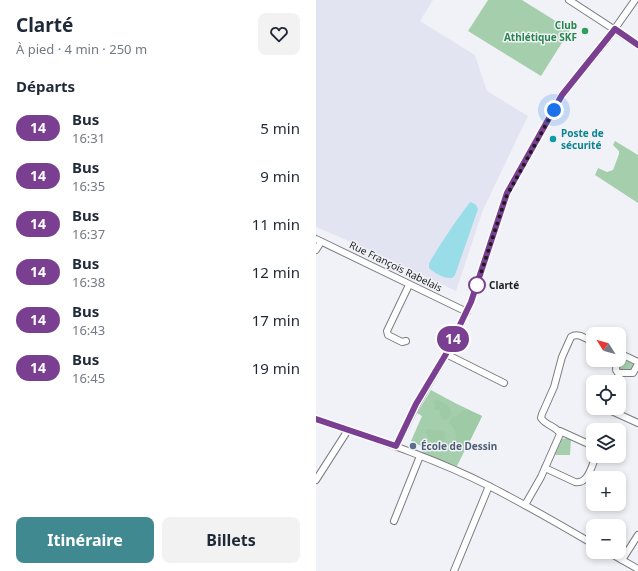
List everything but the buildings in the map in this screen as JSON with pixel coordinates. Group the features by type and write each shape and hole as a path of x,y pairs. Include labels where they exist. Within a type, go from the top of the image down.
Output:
{"street":[{"path":"569,0 638,45"},
{"path":"396,446 416,404 446,354 466,312 477,285 507,193 562,95 615,29 635,0"},
{"path":"316,250 318,241"},
{"name":"Rue François Rabelais","path":"318,241 466,312"},
{"path":"406,341 400,341 388,335 387,331 409,285"},
{"path":"586,339 577,335 573,335 571,337 562,357 554,387 541,418 545,424 586,443"},
{"path":"446,354 504,383"},
{"path":"616,367 618,373 633,373 638,363 626,357"},
{"path":"621,415 638,423"},
{"path":"316,419 396,446 489,486 586,540"},
{"path":"316,480 348,430"},
{"path":"525,505 545,468 560,431"},
{"path":"394,521 420,456"},
{"path":"545,468 575,482 580,482 586,479 593,463"},
{"path":"454,571 489,486"},
{"path":"638,535 622,560 638,570"}],"shaded area":[{"path":"316,0 433,0 420,21 475,55 487,91 528,116 483,210 456,291 365,248 316,227"}],"green space":[{"path":"488,0 522,0 570,30 541,76 468,31"},
{"path":"615,141 638,155 638,203 595,175 598,168 607,172 613,170 619,154 619,151 613,145"},
{"path":"626,358 635,362 633,370 619,369 619,367 626,367"},
{"path":"431,390 482,416 457,466 421,453 423,447 411,441 422,416 417,413"},
{"path":"436,400 444,403 450,409 452,414 448,419 444,420 441,418 439,410 434,410 434,401"},
{"path":"463,410 468,410 482,416 467,447 459,443 456,448 452,449 450,444 456,436 452,426 449,423 450,419 453,416 457,416"},
{"path":"426,429 444,432 446,438 443,441 430,441 425,431"},
{"path":"562,439 571,439 570,455 555,455"}],"water":[{"path":"471,202 476,205 478,209 455,275 452,278 443,277 429,268 429,264 449,231"}],"bus line":[{"name":"14","path":"316,419 396,446 416,404 446,354 471,302 507,193 562,95 615,29 638,45"}],"place":[{"name":"Club Athlétique SKF","path":"585,31"},
{"name":"Poste de sécurité","path":"553,139"},
{"name":"Clarté","path":"477,285"},
{"name":"École de Dessin","path":"413,446"}],"route":[{"path":"477,285 507,193 554,110"}]}
